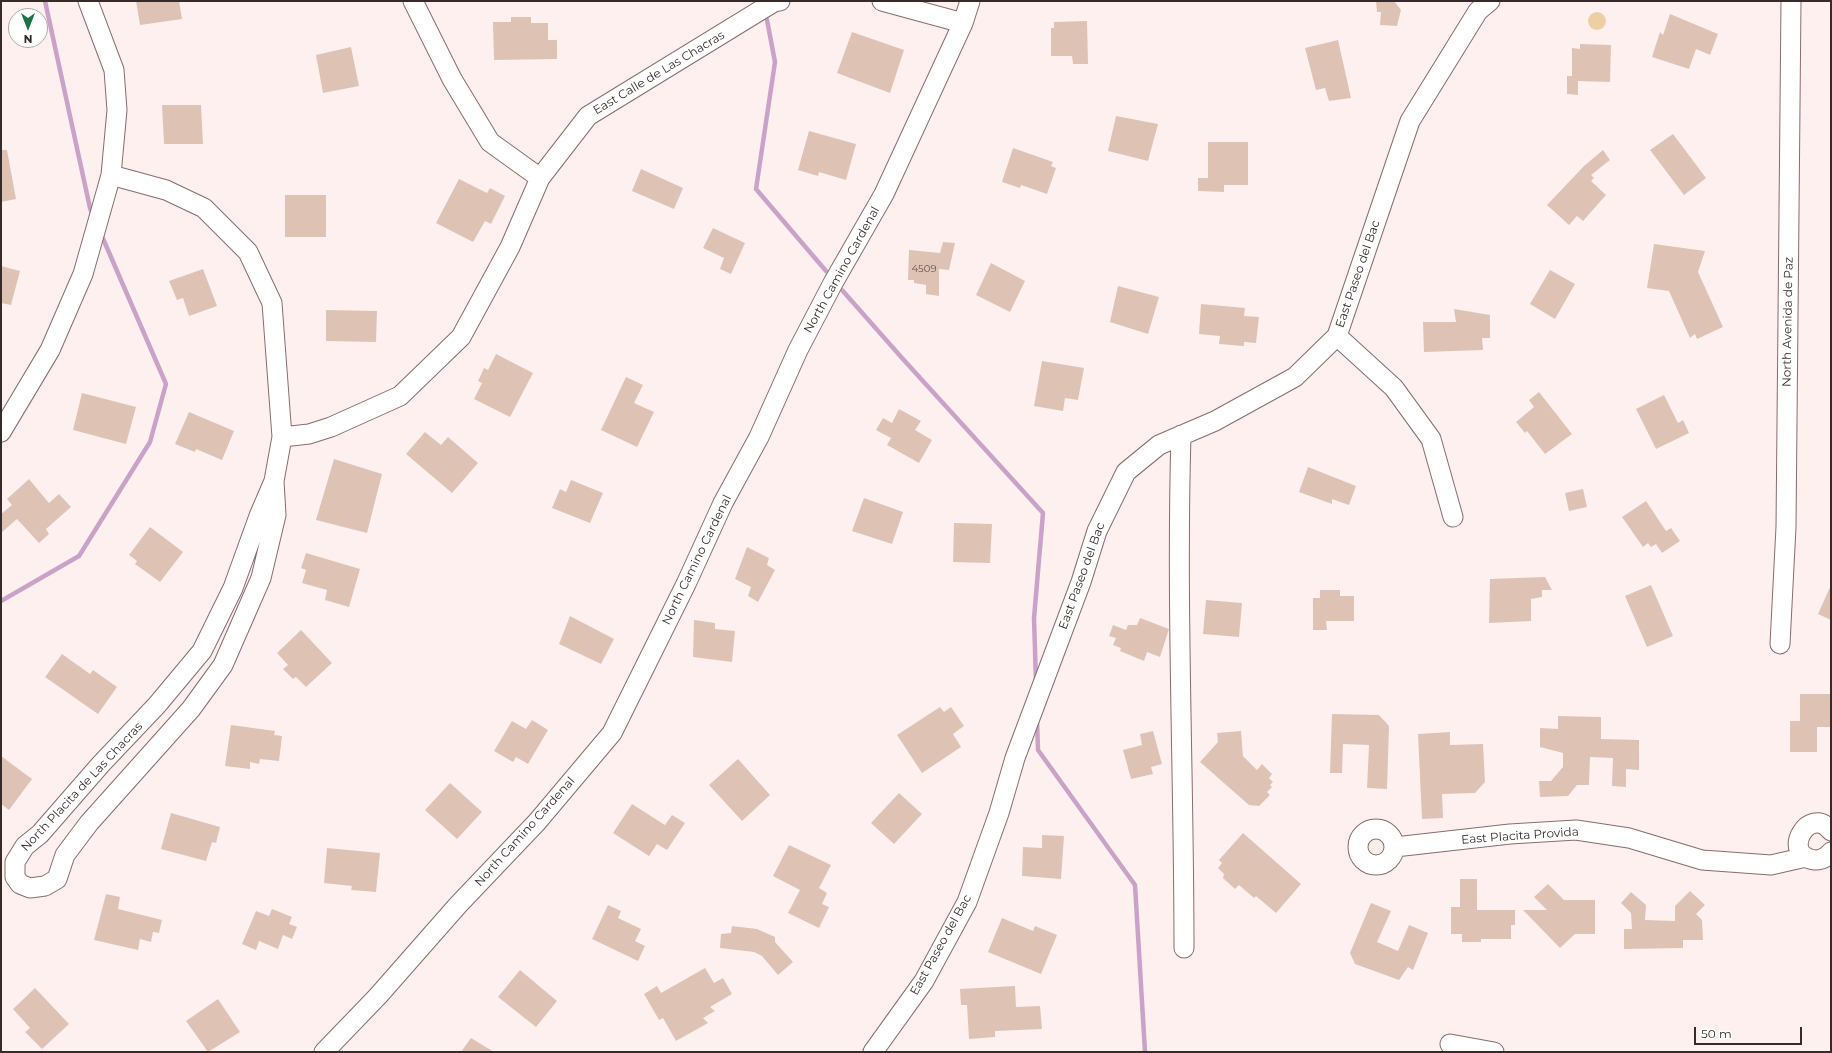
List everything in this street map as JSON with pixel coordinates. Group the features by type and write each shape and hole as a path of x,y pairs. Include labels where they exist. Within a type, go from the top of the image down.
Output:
{"street":[{"path":"1,432 50,350 80,282 111,175 117,110 114,70 88,1"},
{"path":"413,1 452,79 490,142 540,178"},
{"name":"East Calle de Las Chacras","path":"282,437 309,434 332,427 400,396 461,337 510,247 540,178 588,116 774,2 780,1"},
{"path":"882,1 963,23"},
{"name":"North Camino Cardenal","path":"324,1052 378,996 458,905 537,822 612,733 686,584 724,503 759,437 798,350 833,283 884,194 963,23 970,1"},
{"name":"East Paseo del Bac","path":"873,1052 924,981 967,902 1000,813 1015,758 1080,582 1097,531 1126,472 1159,445 1218,419 1295,376 1337,336 1410,121 1478,11 1490,1"},
{"name":"North Avenida de Paz","path":"1780,644 1786,527 1791,1"},
{"name":"North Placita de Las Chacras","path":"111,175 166,190 204,208 248,252 272,303 282,437 274,481 259,516 233,588 202,651 157,705 101,764 40,834 25,846 15,862 15,876 20,884 30,888 45,886 57,879 65,855 86,827 191,709 223,665 263,571 276,516 274,481"},
{"path":"1337,336 1394,388 1431,439 1453,517"},
{"path":"1181,435 1180,642 1184,839 1184,948"},
{"path":"1802,851 1800,833 1808,826 1819,824 1824,825 1831,831"},
{"name":"East Placita Provida","path":"1394,847 1510,834 1576,830 1629,838 1702,860 1737,862 1802,851 1818,860 1824,858 1831,852"},
{"path":"1450,1044 1494,1052"}],"shaded area":[{"path":"1597,12 1603,15 1606,21 1603,27 1597,30 1591,27 1588,21 1591,15"}],"building":[{"path":"136,1 179,1 182,19 140,25"},
{"path":"1376,1 1394,1 1401,10 1397,26 1380,25 1381,12 1377,12"},
{"path":"1670,14 1718,34 1710,55 1696,49 1689,69 1652,57 1660,32 1663,35"},
{"path":"511,17 531,17 531,23 548,23 548,40 557,40 557,59 494,60 493,22 511,22"},
{"path":"1087,21 1088,64 1073,64 1072,56 1051,56 1051,28 1054,28 1054,22"},
{"path":"852,32 904,50 890,93 837,73"},
{"path":"1338,40 1351,98 1329,101 1325,88 1316,90 1305,48"},
{"path":"1580,44 1611,45 1610,82 1578,81 1578,95 1567,94 1567,76 1572,76 1572,48 1580,49"},
{"path":"351,47 359,86 323,93 316,55"},
{"path":"162,105 201,105 203,144 164,144"},
{"path":"1116,116 1158,124 1148,161 1108,151"},
{"path":"809,131 856,144 846,180 819,172 818,176 798,170"},
{"path":"1673,134 1706,178 1684,195 1650,150"},
{"path":"1208,142 1248,142 1248,185 1224,185 1224,192 1198,191 1198,178 1208,178"},
{"path":"1013,148 1053,162 1051,166 1056,168 1047,194 1021,185 1020,188 1002,182"},
{"path":"1,150 7,150 16,199 1,202"},
{"path":"1603,150 1610,160 1591,175 1594,178 1591,181 1606,195 1583,221 1577,216 1569,225 1547,205 1584,166"},
{"path":"641,169 683,188 674,209 632,191"},
{"path":"459,179 487,193 490,188 505,196 491,224 485,221 473,242 436,223"},
{"path":"285,195 326,195 326,237 285,237"},
{"path":"713,228 745,243 731,274 720,269 724,258 703,248"},
{"path":"943,242 955,243 949,270 939,269 939,296 926,294 926,285 914,283 914,280 908,280 909,250 940,253"},
{"path":"1654,244 1705,251 1698,272 1723,327 1697,339 1695,334 1690,338 1669,291 1647,288"},
{"path":"991,263 1025,281 1010,312 976,295"},
{"path":"1,266 20,271 11,305 1,303"},
{"path":"203,269 217,306 189,316 183,298 177,300 169,281"},
{"path":"1550,270 1575,284 1555,319 1530,304"},
{"path":"1118,286 1159,297 1148,334 1110,322"},
{"path":"1201,304 1245,308 1244,316 1259,317 1256,343 1244,342 1244,346 1219,344 1220,336 1199,334"},
{"path":"1454,309 1490,315 1490,338 1482,338 1483,350 1424,352 1423,322 1456,322"},
{"path":"326,310 377,311 376,342 326,341"},
{"path":"496,354 533,373 510,417 474,399 482,383 478,381 484,368 488,370"},
{"path":"1042,361 1084,368 1078,400 1065,398 1063,411 1034,406"},
{"path":"626,377 643,385 634,403 654,412 637,447 601,430"},
{"path":"1539,392 1572,434 1545,454 1527,431 1525,433 1516,422 1534,407 1529,400"},
{"path":"82,393 136,407 126,444 73,430"},
{"path":"1664,395 1678,423 1683,420 1689,433 1656,449 1636,409"},
{"path":"899,409 921,421 915,430 932,440 919,463 887,445 891,438 876,430 883,418 892,423"},
{"path":"189,412 234,431 222,460 196,449 195,452 175,444"},
{"path":"425,432 441,445 448,437 478,463 452,493 406,454"},
{"path":"334,459 382,474 367,533 316,520"},
{"path":"1308,467 1356,486 1349,505 1332,499 1332,504 1299,492"},
{"path":"29,479 49,503 59,494 71,507 46,529 49,534 39,543 17,519 1,533 1,514 12,505 7,499"},
{"path":"571,480 603,493 590,523 552,508 560,489 566,492"},
{"path":"1583,489 1587,507 1569,511 1565,493"},
{"path":"864,498 903,512 892,544 852,531"},
{"path":"1646,501 1666,531 1671,528 1680,541 1662,553 1656,544 1651,547 1648,543 1643,547 1622,517"},
{"path":"954,523 992,524 990,563 953,562"},
{"path":"150,527 183,552 160,582 135,564 137,561 129,555"},
{"path":"747,547 769,558 767,565 775,570 758,602 748,596 751,587 735,579"},
{"path":"306,553 360,569 349,607 325,600 327,590 302,583 306,570 301,568"},
{"path":"1545,577 1552,590 1542,590 1542,597 1531,599 1531,621 1489,623 1490,579"},
{"path":"1651,585 1673,636 1647,647 1625,596"},
{"path":"1831,585 1831,620 1818,614"},
{"path":"1320,590 1340,590 1340,596 1354,596 1354,621 1326,621 1327,630 1313,630 1313,598 1320,598"},
{"path":"1206,600 1242,603 1239,637 1203,634"},
{"path":"570,616 614,639 601,664 559,644"},
{"path":"1140,618 1169,629 1160,657 1147,652 1144,661 1120,651 1121,648 1113,645 1116,638 1109,636 1113,625 1126,630 1128,625 1137,625"},
{"path":"694,620 715,623 715,629 735,631 732,662 693,657"},
{"path":"301,630 332,663 306,687 296,677 293,679 283,669 288,665 277,653"},
{"path":"62,654 90,674 93,670 117,687 98,714 45,677"},
{"path":"1800,694 1831,694 1831,727 1817,727 1817,752 1790,752 1790,721 1800,721"},
{"path":"940,707 944,712 951,707 964,726 953,734 961,747 922,773 897,735"},
{"path":"1332,714 1379,715 1389,726 1387,789 1367,788 1369,745 1343,744 1342,773 1330,773"},
{"path":"1558,716 1601,717 1601,739 1639,740 1639,770 1626,769 1626,787 1612,786 1613,758 1590,757 1589,785 1577,785 1568,796 1540,797 1539,781 1551,781 1563,767 1563,753 1540,747 1540,728 1558,729"},
{"path":"532,720 548,730 528,764 516,757 513,762 494,751 512,721 526,729"},
{"path":"231,725 275,731 274,735 282,736 279,761 260,759 259,764 250,762 250,769 225,766"},
{"path":"1153,731 1162,764 1151,767 1153,774 1131,779 1123,750 1142,745 1140,734"},
{"path":"1241,731 1243,756 1257,770 1262,764 1272,774 1269,778 1273,782 1270,785 1272,787 1267,792 1270,795 1259,806 1249,805 1200,762 1218,742 1217,733"},
{"path":"1450,732 1450,745 1483,744 1485,782 1475,793 1442,794 1443,818 1422,819 1418,734"},
{"path":"1,756 32,779 9,810 1,804"},
{"path":"738,759 770,795 742,821 709,785"},
{"path":"450,783 482,812 457,839 425,810"},
{"path":"899,793 922,814 894,844 871,823"},
{"path":"632,804 665,825 672,815 685,823 667,850 657,844 649,856 613,833"},
{"path":"171,813 220,827 216,843 212,842 206,861 161,849"},
{"path":"1243,833 1301,884 1276,913 1256,896 1254,898 1239,885 1235,889 1223,878 1224,874 1218,868 1222,863 1219,860"},
{"path":"1042,835 1064,836 1061,879 1022,876 1023,847 1042,848"},
{"path":"789,845 831,865 819,888 827,893 822,904 829,907 819,928 788,913 800,890 773,876"},
{"path":"327,848 380,853 376,892 351,890 352,886 324,883"},
{"path":"1460,879 1477,879 1477,910 1515,910 1515,925 1511,925 1511,939 1481,939 1481,942 1462,942 1462,934 1451,934 1451,907 1460,907"},
{"path":"1548,884 1564,900 1595,900 1595,934 1575,934 1560,948 1523,910 1547,910 1534,897"},
{"path":"1690,891 1705,905 1696,914 1702,920 1703,940 1683,940 1683,948 1624,949 1624,929 1632,929 1631,913 1621,903 1631,892 1646,905 1645,920 1675,921 1675,906"},
{"path":"106,894 120,897 118,909 162,920 159,933 153,932 151,942 140,939 138,950 94,940"},
{"path":"1371,903 1391,911 1377,942 1398,951 1409,925 1428,933 1413,970 1408,967 1399,980 1355,964 1350,953"},
{"path":"608,905 621,911 618,918 641,929 635,941 645,946 638,961 592,939"},
{"path":"272,909 292,917 289,924 297,927 292,939 283,935 278,949 259,941 256,950 242,944 256,911 269,916"},
{"path":"1002,918 1033,931 1035,926 1057,935 1041,974 988,952"},
{"path":"732,926 757,929 775,937 775,942 793,962 778,975 762,956 754,952 720,948 721,934 731,933"},
{"path":"705,968 714,983 723,978 732,994 710,1007 715,1011 703,1018 708,1023 676,1041 663,1018 659,1020 644,994 657,986 661,993"},
{"path":"520,970 557,1001 536,1027 498,997"},
{"path":"1015,986 1016,1007 1040,1006 1042,1029 995,1031 995,1037 969,1039 967,1005 961,1005 960,989"},
{"path":"35,988 69,1024 42,1049 25,1032 30,1028 13,1009"},
{"path":"218,999 240,1032 208,1052 186,1021"},
{"path":"471,1038 494,1052 461,1052"}],"waterway":[{"path":"45,1 93,216"},
{"path":"767,20 775,62 756,189 826,271"},
{"path":"1,601 79,556 150,442 166,384 101,234"},
{"path":"842,290 1043,513 1034,618 1036,682"},
{"path":"1037,721 1038,750 1135,885 1145,1052"}]}
